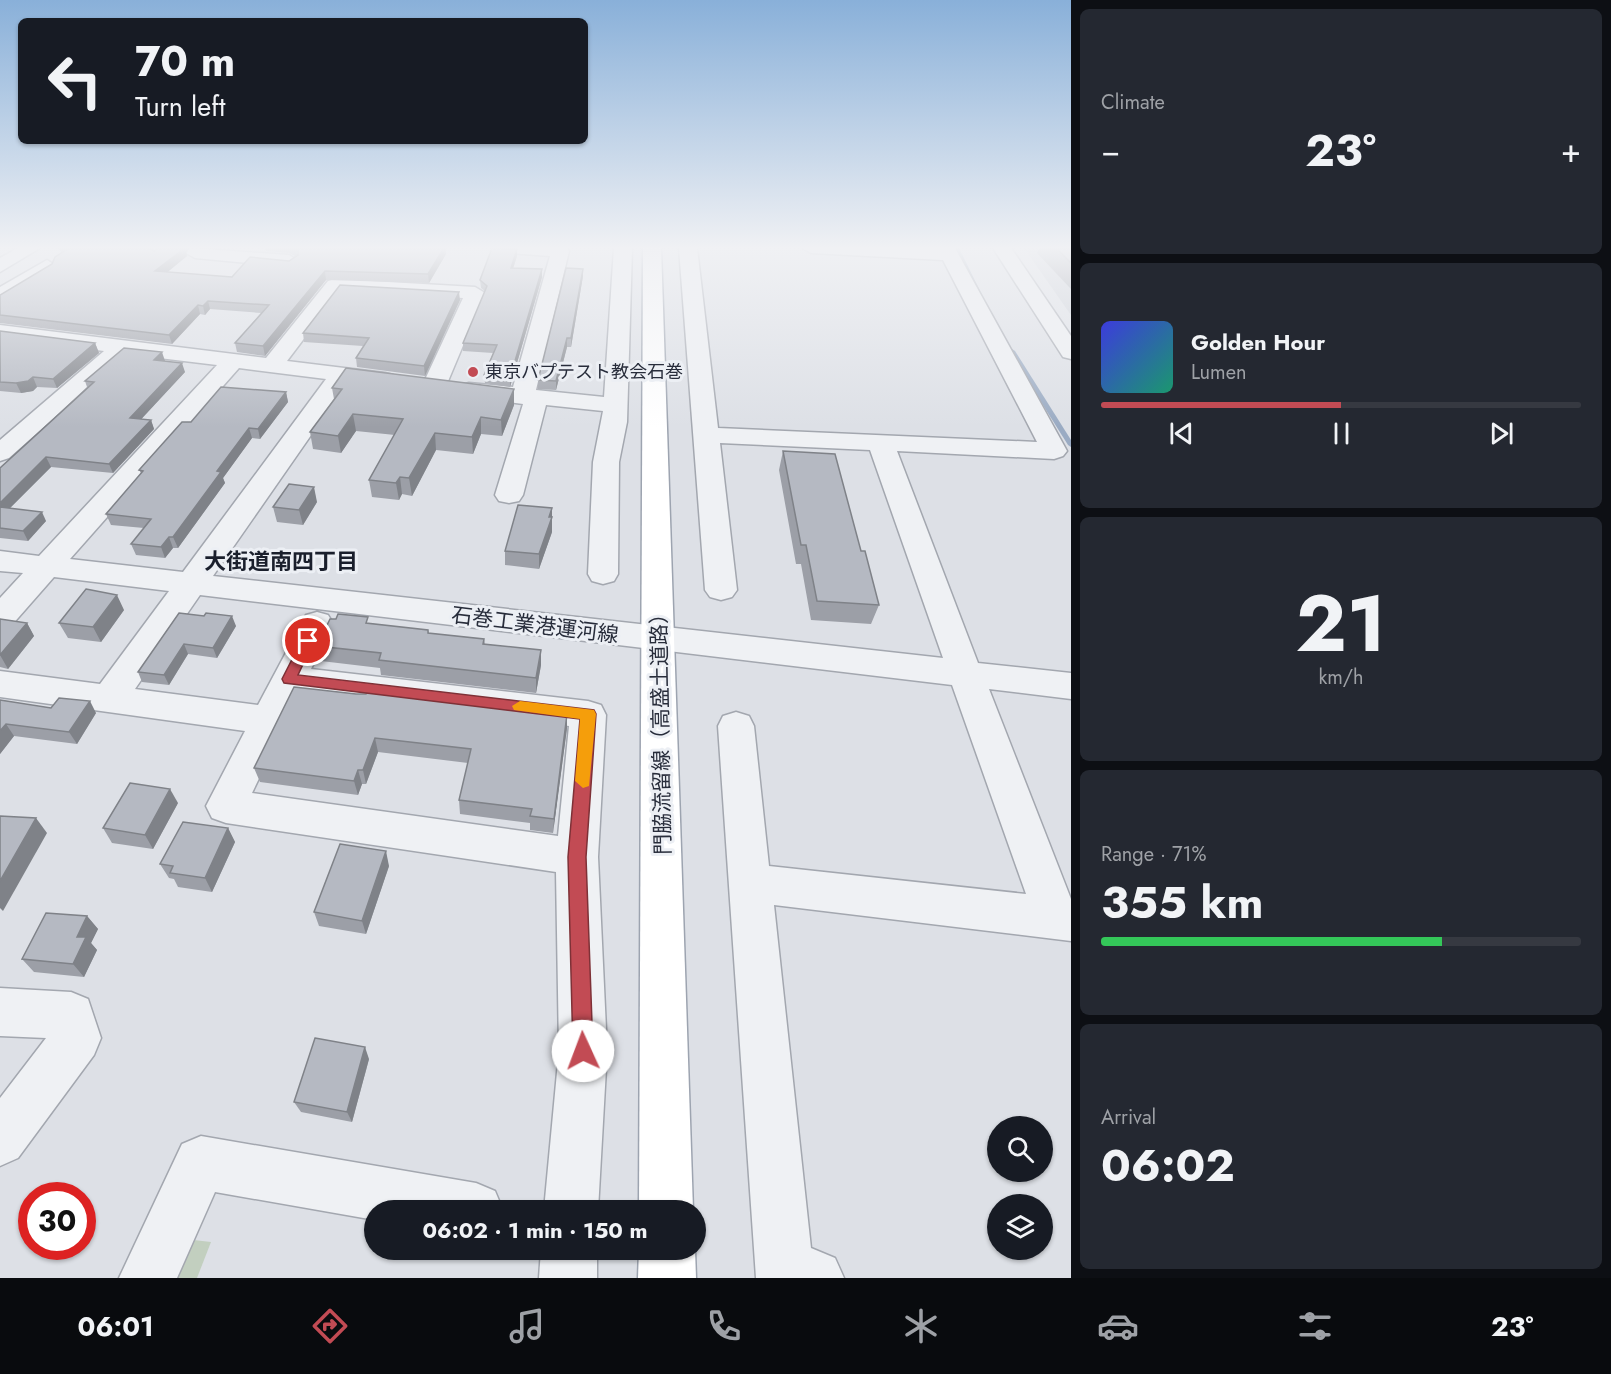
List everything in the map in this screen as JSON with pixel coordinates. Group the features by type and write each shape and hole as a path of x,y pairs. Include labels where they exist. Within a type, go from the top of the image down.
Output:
{"main road":[{"name":"門脇流留線（高盛土道路）","path":"653,308 660,640 666,1200"},
{"path":"667,1260 667,1278"}],"street":[{"path":"272,365 317,308"},
{"path":"434,386 469,308"},
{"path":"509,495 548,308"},
{"path":"603,574 606,462 615,422 620,308"},
{"path":"694,308 721,590"},
{"path":"708,435 1054,451 977,308"},
{"path":"1042,308 1071,352"},
{"path":"2,333 529,398 614,405"},
{"path":"0,453 122,346"},
{"path":"0,618 234,360"},
{"path":"108,698 342,374"},
{"path":"748,883 1063,920 964,674 881,444"},
{"name":"石巻工業港運河線","path":"0,561 660,640 1071,686"},
{"path":"317,622 226,806 577,857"},
{"path":"289,679 588,714 577,857 583,1051 572,1200"},
{"path":"0,684 269,720"},
{"path":"736,726 748,883 795,1276"},
{"path":"0,1012 71,1016 76,1038 0,1140"},
{"path":"148,1278 201,1163 417,1200"},
{"path":"568,1278 569,1260"}],"green space":[{"path":"185,1239 211,1242 197,1278 168,1278"}],"building":[{"path":"0,308 195,308 169,335 0,315"},
{"path":"267,308 295,308 263,346 235,343"},
{"path":"323,308 452,308 424,366 356,358 369,338 303,333"},
{"path":"478,308 531,308 510,378 484,375 497,345 463,343"},
{"path":"556,308 576,308 571,338 567,338 556,381 538,380"},
{"path":"0,331 95,343 53,379 33,377 28,381 16,383 0,382"},
{"path":"124,348 162,352 154,360 182,363 130,418 151,420 109,464 46,457 0,503 0,468 94,382 85,381"},
{"path":"346,368 514,389 501,420 481,417 472,437 435,433 409,478 400,477 396,483 369,480 403,419 353,414 338,436 310,432 342,389 332,388"},
{"path":"221,387 286,392 258,429 249,428 217,471 221,472 173,537 169,537 161,547 131,544 151,519 106,514 143,471 139,470 182,422 191,422"},
{"path":"783,451 835,454 861,551 865,551 879,605 817,601 806,545 801,545"},
{"path":"289,484 314,487 299,510 273,507"},
{"path":"518,505 552,508 549,517 552,517 539,554 505,551"},
{"path":"0,507 42,512 23,531 0,528"},
{"path":"86,589 117,595 93,627 59,623"},
{"path":"179,613 232,616 213,648 184,644 164,675 138,672"},
{"path":"338,614 368,617 366,623 484,639 483,644 541,650 536,678 379,660 381,653 317,646 330,619 336,619"},
{"path":"0,619 27,623 0,655"},
{"path":"294,687 356,694 366,694 368,690 567,714 554,819 530,816 532,809 459,800 471,749 375,738 363,770 358,770 354,781 254,768"},
{"path":"59,698 90,701 69,732 6,724 0,731 0,700 51,708"},
{"path":"130,783 170,789 145,835 103,828"},
{"path":"0,816 36,818 0,881"},
{"path":"183,822 228,828 205,878 170,873 173,866 160,864"},
{"path":"340,844 386,851 362,921 314,912"},
{"path":"46,913 87,916 77,937 86,937 73,964 22,959"},
{"path":"315,1038 365,1047 347,1112 294,1102"}],"waterway":[{"path":"1012,351 1071,445"}],"slow traffic":[{"path":"520,706 588,714 583,781"}],"place":[{"name":"東京バプテスト教会石巻","path":"473,372"}],"district":[{"name":"大街道南四丁目","path":"281,561"}],"route":[{"path":"308,641 289,679 588,714 577,857 583,1051"}]}
